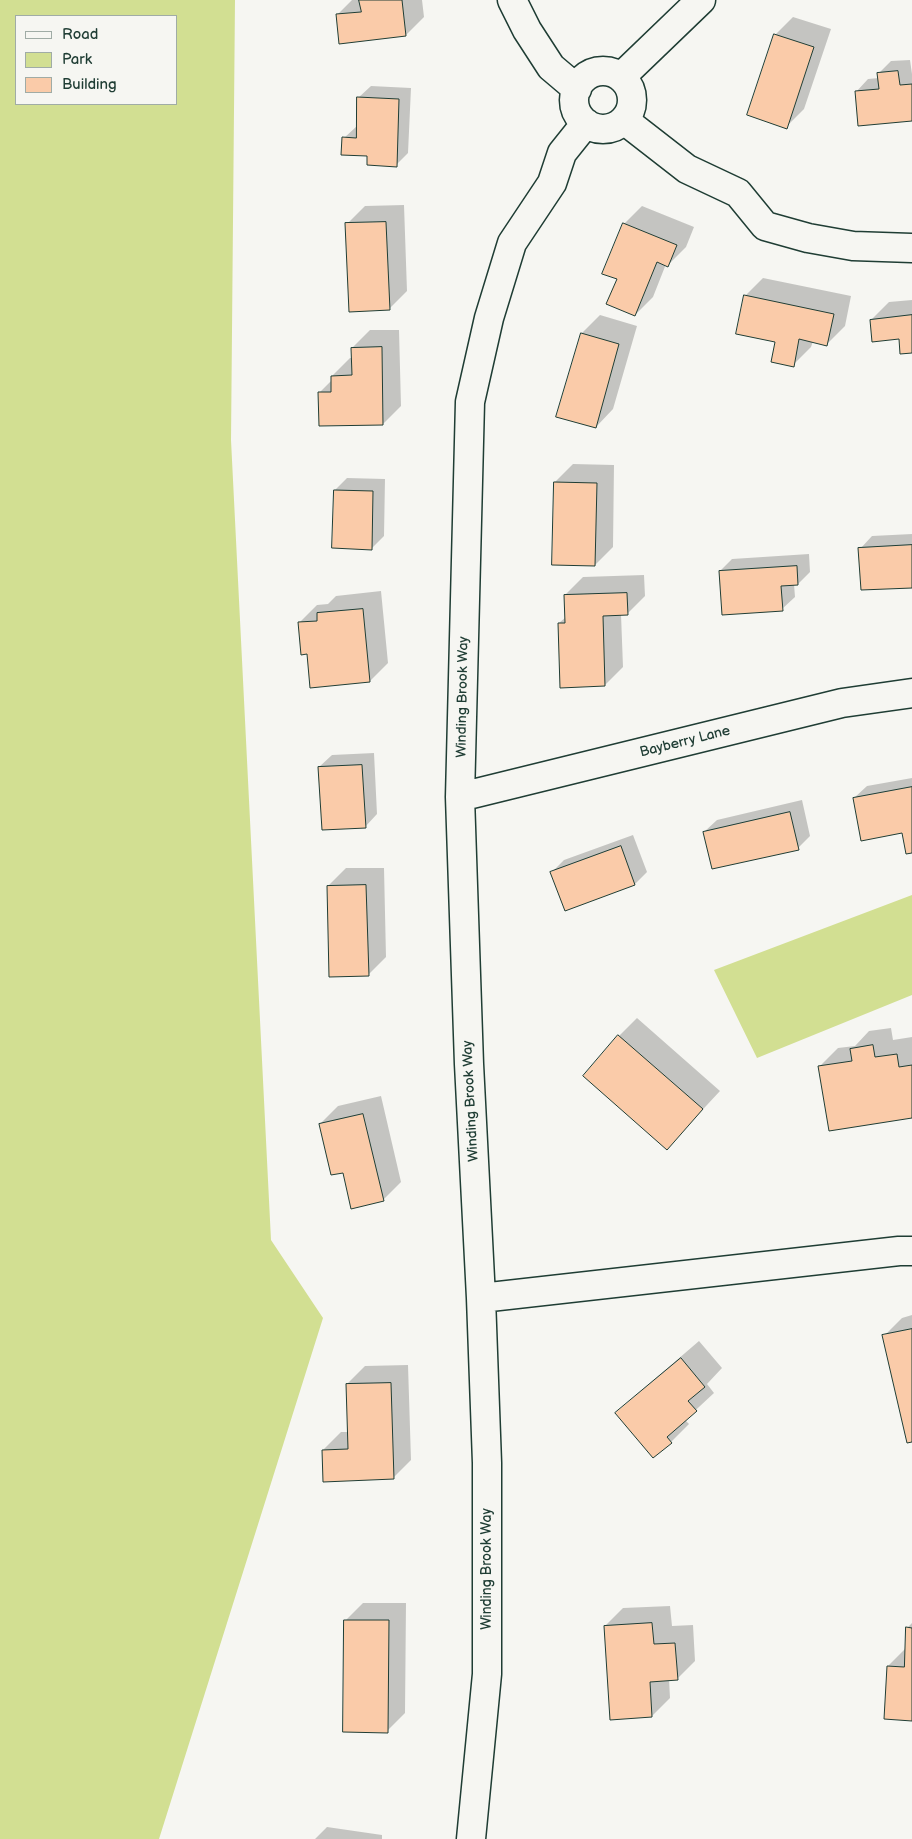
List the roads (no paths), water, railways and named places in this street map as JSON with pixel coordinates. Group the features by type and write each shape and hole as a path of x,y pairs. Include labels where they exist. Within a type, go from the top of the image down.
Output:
{"street":[{"path":"512,0 527,30 551,68 576,89"},
{"path":"621,77 701,0"},
{"path":"596,72 613,73 621,77 628,84 632,103 630,112 624,120 610,128 593,127 586,123 575,108 576,89 581,82 596,72"},
{"path":"624,120 687,169 738,193 765,226 808,238 853,246 912,248"},
{"name":"Winding Brook Way","path":"471,1839 487,1674 486,1463 481,1298 468,1064 460,797 470,402 490,318 512,243 552,183 562,153 586,123"},
{"name":"Bayberry Lane","path":"460,797 842,703 912,693"},
{"path":"481,1298 912,1251"}]}
